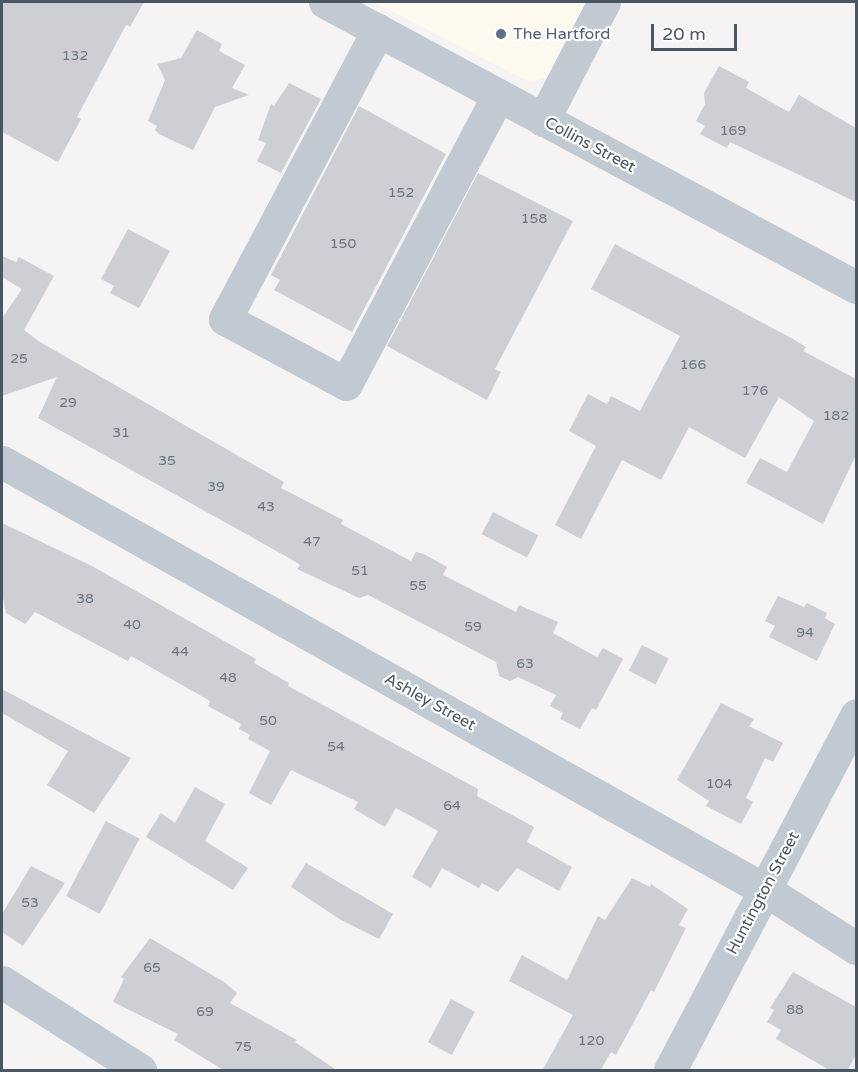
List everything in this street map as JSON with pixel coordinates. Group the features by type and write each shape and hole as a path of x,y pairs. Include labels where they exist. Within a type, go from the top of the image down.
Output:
{"street":[{"name":"Collins Street","path":"325,2 856,287"},
{"path":"543,120 604,2"},
{"path":"378,30 225,319 346,384 498,96"},
{"name":"Ashley Street","path":"2,462 765,890 856,948"},
{"name":"Huntington Street","path":"670,1071 856,715"},
{"path":"2,982 140,1071"}],"shaded area":[{"name":"The Hartford","path":"374,2 586,2 547,77 531,83"}],"building":[{"path":"2,2 144,2 130,27 126,25 77,117 81,119 58,162 2,132"},
{"path":"197,30 222,44 219,51 245,65 232,88 249,95 215,107 193,150 159,134 155,130 157,126 148,121 165,80 157,64 181,58"},
{"path":"719,66 749,82 746,88 789,112 799,95 856,128 856,202 730,142 727,148 700,134 705,126 696,121 705,104 704,93"},
{"path":"289,83 321,99 281,173 257,161 266,143 258,140 271,104 274,106"},
{"path":"359,106 446,154 352,332 274,290 280,280 271,275"},
{"path":"478,173 573,221 495,369 501,372 487,400 387,346"},
{"path":"128,229 170,251 139,308 110,293 114,286 101,279"},
{"path":"615,244 793,339 806,347 803,351 856,379 856,455 823,524 746,483 760,458 787,472 814,421 779,397 745,458 689,427 661,480 622,460 581,539 555,525 596,446 569,431 588,394 607,404 611,396 640,411 680,336 591,289"},
{"path":"2,256 16,262 19,257 54,276 24,330 40,342 284,482 281,488 343,520 341,524 411,561 416,552 424,554 447,567 443,575 516,612 519,605 558,622 553,633 597,657 603,648 623,659 596,710 592,708 580,729 560,719 563,713 550,706 556,695 518,677 510,681 499,676 496,662 368,595 359,598 297,569 300,565 289,558 38,418 57,377 2,396 2,318 22,289 2,277"},
{"path":"493,512 538,535 527,557 482,534"},
{"path":"2,523 92,566 256,659 254,663 289,683 288,686 478,789 477,796 534,827 527,842 572,867 559,891 517,868 498,892 482,883 479,888 442,868 431,888 412,877 438,831 396,808 385,827 354,809 358,802 291,770 271,805 249,793 270,751 248,739 250,735 239,729 241,724 208,706 210,701 131,656 128,661 35,612 25,624 6,613 2,593"},
{"path":"778,596 804,607 807,603 827,613 825,618 835,624 817,661 769,637 775,626 765,621"},
{"path":"642,645 669,659 656,684 629,671"},
{"path":"2,689 131,758 94,813 47,785 68,751 2,713"},
{"path":"721,703 754,719 749,726 783,743 773,762 765,758 746,798 753,802 741,824 706,806 709,801 677,780"},
{"path":"195,787 225,804 205,841 248,868 233,890 146,837 161,813 175,823"},
{"path":"106,821 140,839 100,914 66,896"},
{"path":"306,863 393,914 379,939 341,920 291,887"},
{"path":"31,866 65,883 23,946 2,932 2,914"},
{"path":"632,878 650,887 651,884 688,909 679,925 686,928 654,992 651,990 616,1055 611,1052 600,1071 542,1071 573,1015 509,981 522,955 567,980 598,916 605,920"},
{"path":"150,938 224,982 237,993 230,1003 297,1040 295,1042 338,1071 225,1071 174,1040 178,1034 113,1002 124,979 121,977"},
{"path":"793,972 856,1007 856,1055 847,1071 831,1071 776,1039 781,1030 767,1022 774,1010 770,1008"},
{"path":"451,999 475,1012 452,1055 428,1042"}],"place":[{"name":"The Hartford","path":"501,34"}]}
